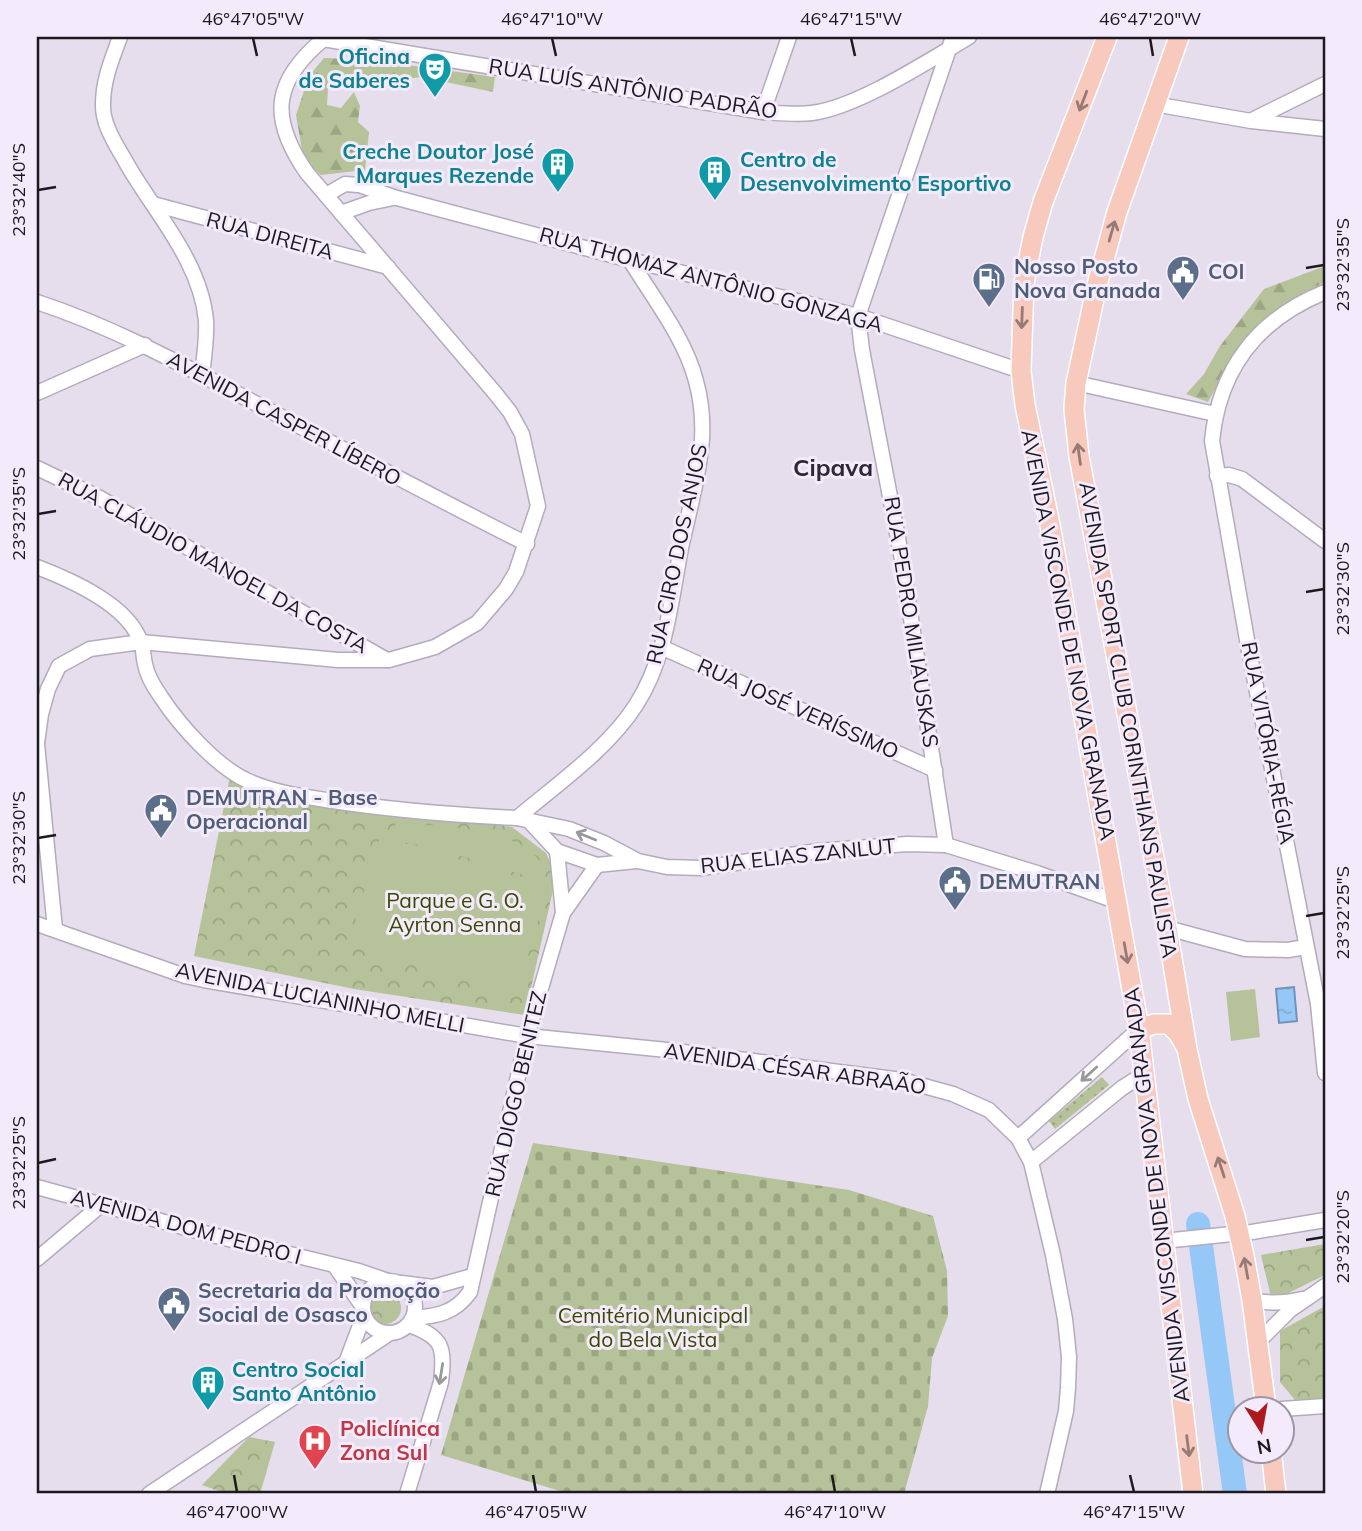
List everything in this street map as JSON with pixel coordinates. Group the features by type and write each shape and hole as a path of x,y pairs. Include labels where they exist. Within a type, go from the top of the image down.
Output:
{"main road":[{"name":"AVENIDA VISCONDE DE NOVA GRANADA","path":"1107,37 1043,202 1033,237 1024,283 1021,371 1139,1029 1168,1240 1193,1494"},
{"name":"AVENIDA SPORT CLUB CORINTHIANS PAULISTA","path":"1179,37 1107,248 1076,383 1074,409 1079,456 1187,1049 1198,1099 1220,1165 1252,1300 1264,1394"},
{"path":"1139,1029 1154,1024 1169,1024 1178,1032 1187,1049"},
{"path":"1273,1464 1276,1494"}],"street":[{"path":"120,37 106,77 104,114 114,140 196,280 206,320 202,375"},
{"path":"763,113 789,37"},
{"name":"RUA LUÍS ANTÔNIO PADRÃO","path":"325,38 763,113 813,113 838,107 861,97 951,43 969,37"},
{"path":"55,929 37,743 47,689 59,666 78,653 90,649 141,642 338,660 388,660 435,647 477,623 506,589 527,544 538,506 522,434 510,412 298,160 281,124 283,96 288,81 302,59 325,38"},
{"path":"858,316 951,43"},
{"path":"1251,121 1325,83"},
{"path":"1154,104 1251,121 1325,129"},
{"name":"RUA THOMAZ ANTÔNIO GONZAGA","path":"326,195 338,187 352,184 630,260 858,316 1021,371"},
{"name":"RUA THOMAZ ANTÔNIO GONZAGA","path":"341,213 369,202 397,198"},
{"name":"RUA DIREITA","path":"153,204 388,268"},
{"name":"RUA CIRO DOS ANJOS","path":"517,818 578,767 623,723 636,706 662,648 691,505 702,439 696,381 690,361 630,260"},
{"name":"RUA VITÓRIA-RÉGIA","path":"1325,292 1292,307 1260,334 1234,365 1222,389 1215,414 1212,441 1318,1004 1325,1073"},
{"name":"AVENIDA CASPER LÍBERO","path":"37,302 145,345 415,489 527,544"},
{"name":"RUA PEDRO MILIAUSKAS","path":"858,316 862,350 901,554 946,845"},
{"path":"37,393 145,345"},
{"path":"1076,383 1215,414"},
{"name":"RUA CLÁUDIO MANOEL DA COSTA","path":"37,468 98,496 388,660"},
{"path":"1217,476 1229,475 1242,479 1325,541"},
{"path":"37,567 57,574 112,605 130,621 141,642 145,667 152,684 171,712 226,767 248,781 282,792 381,809 517,818"},
{"name":"RUA JOSÉ VERÍSSIMO","path":"662,648 935,770"},
{"name":"RUA ELIAS ZANLUT","path":"517,818 569,829 638,861 667,867 701,868 818,851 907,844 946,845 1118,902"},
{"name":"RUA ELIAS ZANLUT","path":"531,823 557,851 597,865 638,861"},
{"name":"RUA DIOGO BENITEZ","path":"557,851 563,914"},
{"name":"RUA DIOGO BENITEZ","path":"411,1321 438,1316 458,1306 470,1292 527,1036 563,914 597,865"},
{"name":"AVENIDA LUCIANINHO MELLI","path":"37,924 185,976 527,1036"},
{"path":"1167,928 1245,949 1288,950 1306,947"},
{"path":"1018,1138 1139,1029"},
{"name":"AVENIDA CÉSAR ABRAÃO","path":"527,1036 667,1050 902,1080 975,1102 995,1116 1018,1138 1031,1162 1053,1255 1069,1357 1066,1411 1047,1494"},
{"path":"1031,1162 1122,1088 1144,1074"},
{"name":"AVENIDA DOM PEDRO I","path":"37,1187 359,1270 394,1282"},
{"path":"37,1259 101,1205"},
{"path":"1168,1240 1325,1220"},
{"path":"335,1265 374,1328 390,1334"},
{"path":"347,1360 368,1292 374,1286 394,1282 433,1287 472,1276"},
{"path":"153,1491 347,1360 398,1332 411,1321 415,1303 413,1295 394,1282"},
{"path":"1257,1343 1279,1320 1325,1286"},
{"path":"1252,1300 1284,1303 1307,1298"},
{"path":"407,1494 441,1382 443,1363 441,1348 436,1339 430,1332 411,1321"},
{"path":"1296,1408 1325,1406"},
{"path":"153,1491 173,1494"}],"green space":[{"path":"324,58 370,60 495,77 493,92 422,77 389,81 359,75 332,76 327,105 341,108 354,92 360,106 358,122 369,132 365,170 321,175 309,164 302,150 296,115 309,76"},
{"path":"1325,266 1325,282 1280,309 1241,344 1208,402 1186,394 1204,374 1220,346 1264,289"},
{"name":"Parque e G. O. Ayrton Senna","path":"231,771 250,785 444,820 512,827 546,853 553,868 553,890 525,1015 354,989 194,956"},
{"path":"396,822 460,828 508,839 527,849 540,862 546,880 434,848 396,841 548,886 517,994 348,946 380,838 395,827"},
{"path":"1255,989 1260,1037 1231,1041 1226,992"},
{"path":"1102,1077 1109,1085 1055,1129 1049,1121"},
{"name":"Cemitério Municipal do Bela Vista","path":"533,1143 849,1190 933,1216 947,1271 948,1316 932,1358 928,1406 904,1494 570,1494 441,1455"},
{"path":"1325,1244 1325,1275 1272,1301 1261,1255"},
{"path":"385,1292 396,1297 401,1308 396,1319 385,1324 374,1319 369,1308 374,1297"},
{"path":"1325,1306 1325,1398 1296,1400 1296,1394 1290,1394 1280,1382 1280,1331"},
{"path":"249,1437 275,1442 260,1494 227,1494 202,1485"}],"water":[{"path":"1294,987 1297,1021 1279,1023 1276,989"}],"waterway":[{"path":"1198,1224 1235,1494"}],"place":[{"name":"Oficina de Saberes","path":"435,99"},
{"name":"Creche Doutor José Marques Rezende","path":"558,194"},
{"name":"Centro de Desenvolvimento Esportivo","path":"715,202"},
{"name":"COI","path":"1183,302"},
{"name":"Nosso Posto Nova Granada","path":"989,309"},
{"name":"DEMUTRAN - Base Operacional","path":"161,840"},
{"name":"DEMUTRAN","path":"955,912"},
{"name":"Secretaria da Promoção Social de Osasco","path":"174,1333"},
{"name":"Centro Social Santo Antônio","path":"208,1412"},
{"name":"Policlínica Zona Sul","path":"315,1471"}],"district":[{"name":"Cipava","path":"833,468"}]}
